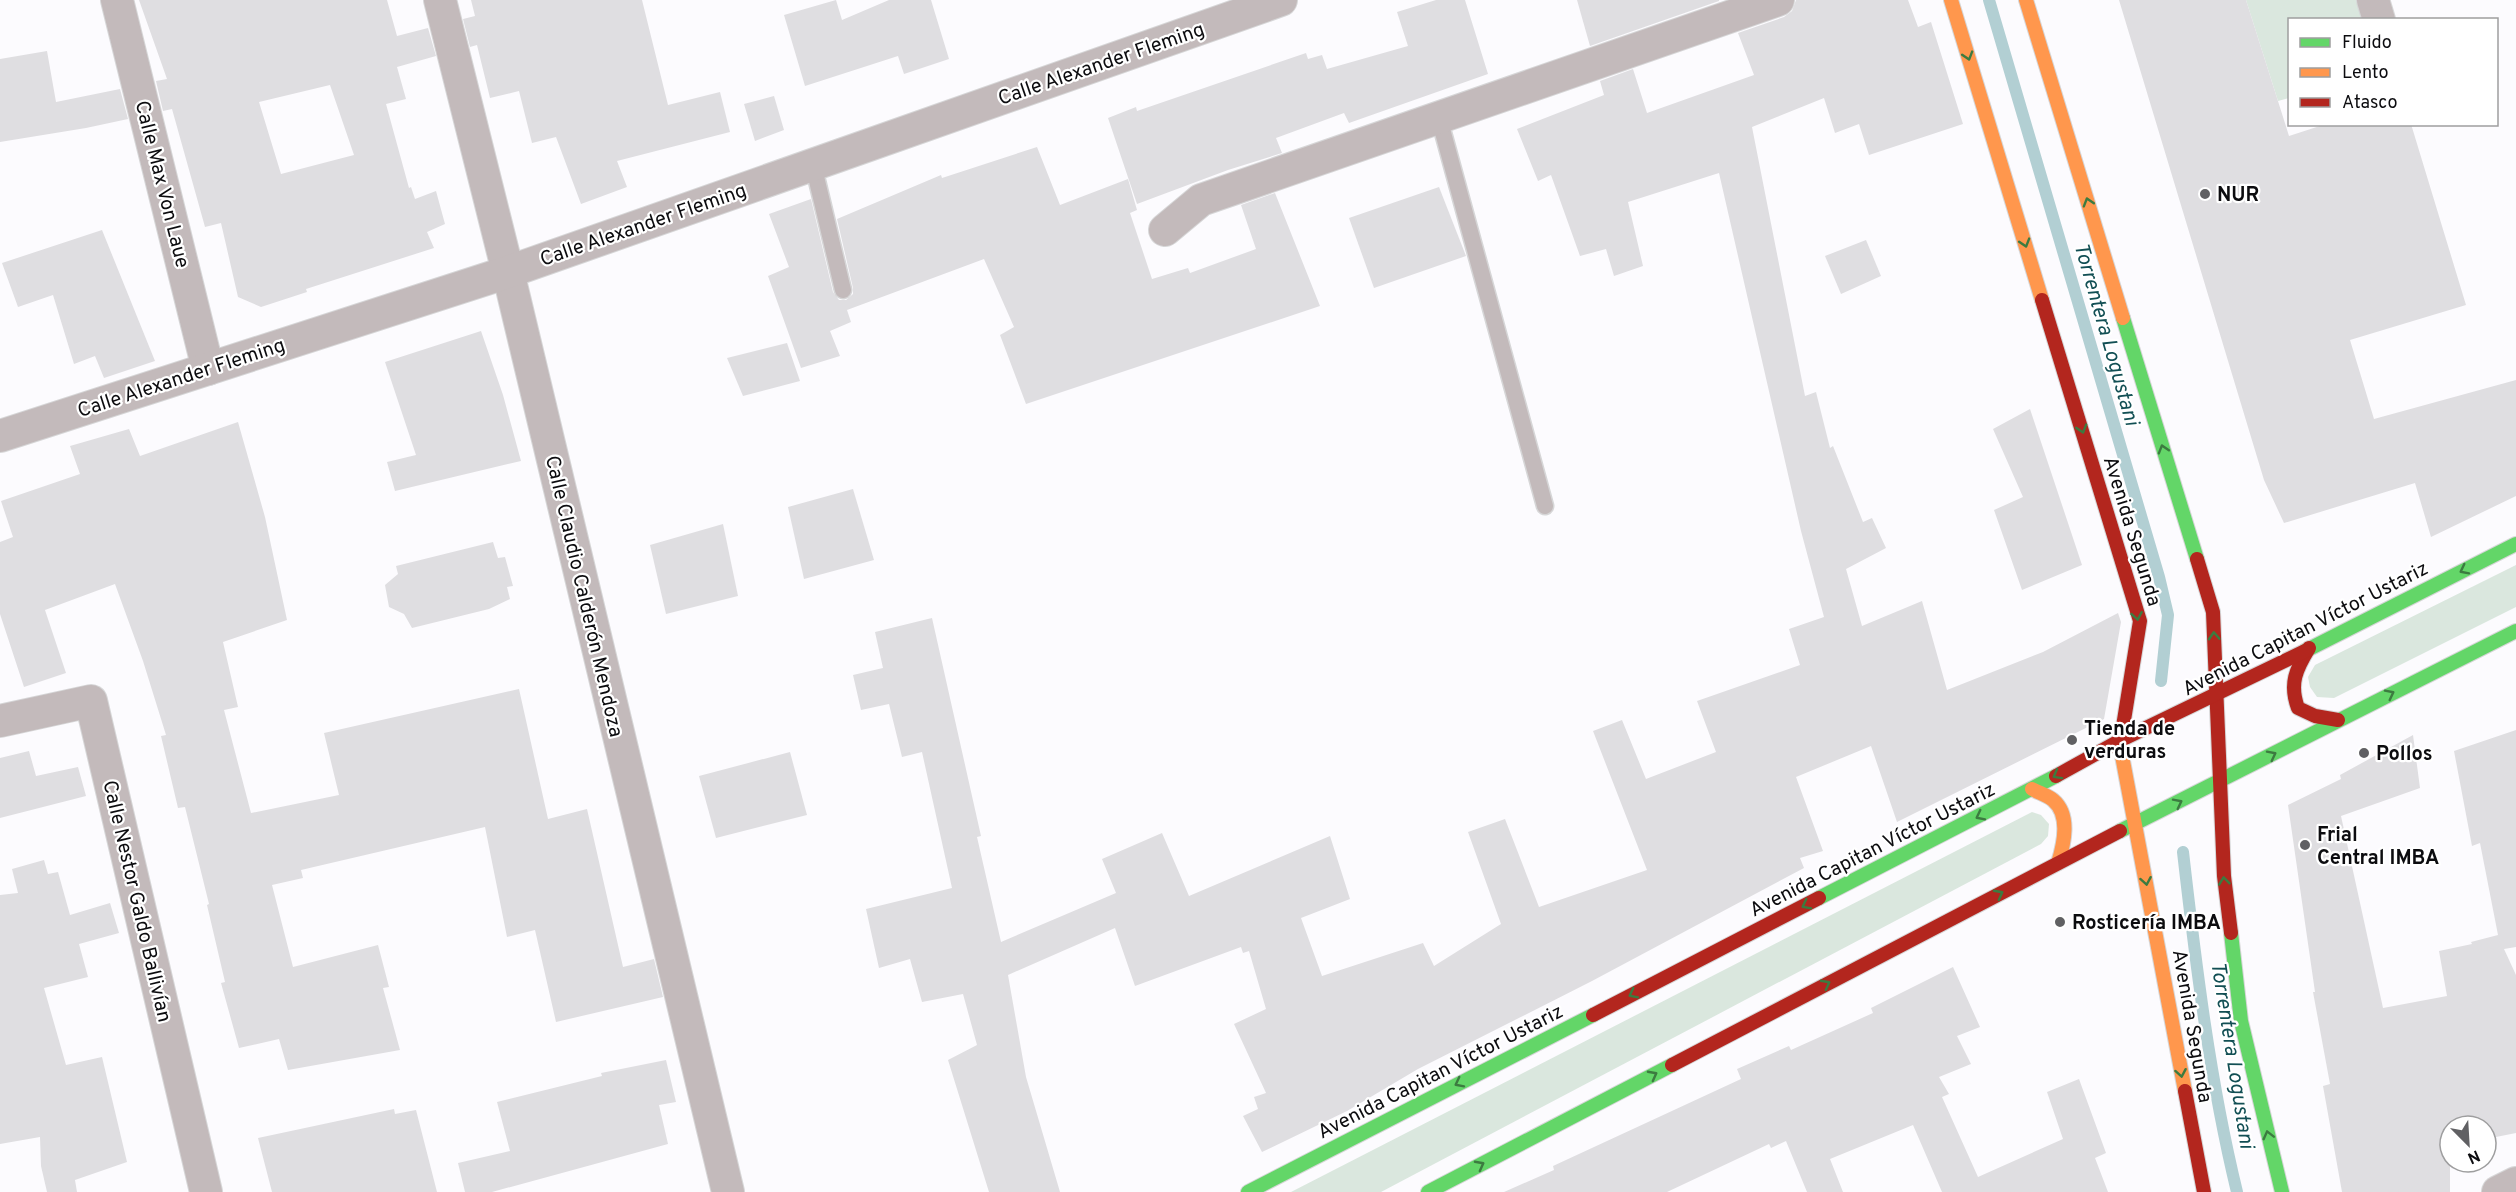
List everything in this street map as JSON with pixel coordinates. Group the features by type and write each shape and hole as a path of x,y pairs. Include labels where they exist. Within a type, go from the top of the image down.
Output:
{"main road":[{"name":"Avenida Segunda","path":"1952,0 2140,621 2119,741 2204,1192"},
{"path":"2026,0 2213,612 2224,876 2241,1021 2282,1192"},
{"name":"Avenida Capitan Víctor Ustariz","path":"1248,1192 2032,789 2119,741 2217,695 2516,544"},
{"path":"1428,1192 2058,863 2516,631"},
{"path":"2309,648 2294,673 2291,693 2298,708 2315,716 2338,720"},
{"path":"2032,789 2056,802 2064,821 2065,843 2058,863"}],"street":[{"name":"Calle Max Von Laue","path":"117,0 208,369"},
{"name":"Calle Claudio Calderón Mendoza","path":"440,0 508,272 728,1192"},
{"name":"Calle Alexander Fleming","path":"0,436 508,272 1281,0"},
{"path":"1165,230 1201,200 1779,0"},
{"path":"2373,0 2378,18"},
{"name":"Calle Nestor Galdo Ballivían","path":"0,721 91,701 206,1192"},
{"path":"2498,1192 2516,1183"}],"lane":[{"path":"1439,118 1545,506"},
{"path":"813,165 843,290"}],"shaded area":[{"path":"2246,0 2356,0 2362,18 2288,18 2288,98 2278,101"},
{"path":"2516,565 2516,607 2334,698 2317,697 2310,687 2308,677 2315,665"},
{"path":"2032,812 2041,815 2049,824 2048,836 2041,844 1381,1192 1291,1192"}],"building":[{"path":"139,0 387,0 397,36 428,28 436,56 397,67 406,99 386,104 409,188 411,187 415,199 436,191 445,224 427,232 434,248 306,289 307,292 261,307 238,297 221,223 205,227 172,109 163,111 156,81 167,79","holes":["330,85 354,155 281,174 259,102"]},
{"path":"471,0 642,0 668,105 720,92 730,132 617,161 627,187 581,204 556,137 532,143 519,91 490,98 477,45 470,47 463,19 475,16"},
{"path":"836,0 842,20 889,0 931,0 949,59 904,74 898,56 805,86 784,15"},
{"path":"1436,0 1465,0 1488,74 1349,123 1344,113 1276,138 1282,153 1228,170 1137,204 1108,118 1136,107 1137,111 1306,53 1308,59 1322,55 1327,69 1408,46 1397,12"},
{"path":"1577,0 1719,0 1719,1 1590,46"},
{"path":"1796,0 1908,0 1918,27 1931,22 1963,124 1869,155 1859,124 1835,133 1824,98 1752,127 1805,396 1816,392 1830,448 1833,446 1863,522 1872,518 1886,548 1846,569 1862,626 1922,601 1947,690 2043,652 2118,613 2121,622 2104,719 1897,822 1871,746 1796,777 1823,851 1800,858 1804,868 1592,981 1418,1069 1347,1111 1262,1152 1243,1116 1258,1109 1254,1097 1266,1093 1234,1024 1266,1009 1249,951 1243,953 1241,947 1135,986 1115,928 1008,975 1026,1077 1060,1192 989,1192 948,1060 977,1045 963,994 922,1002 910,959 879,968 866,909 952,888 922,752 902,757 889,704 861,710 853,675 883,668 875,632 932,618 981,836 977,837 1001,942 1116,893 1102,859 1162,833 1189,896 1330,836 1350,899 1301,918 1322,976 1423,943 1434,966 1501,924 1468,832 1505,819 1539,907 1647,870 1593,731 1622,720 1646,779 1716,752 1697,701 1800,665 1789,629 1824,617 1801,531 1719,173 1628,202 1643,266 1614,276 1606,249 1580,256 1551,175 1538,181 1517,129 1604,95 1600,81 1633,69 1647,113 1754,75 1738,33 1784,17 1792,11"},
{"path":"2119,0 2246,0 2289,136 2320,126 2412,126 2466,305 2350,340 2374,419 2516,380 2516,496 2431,537 2415,483 2284,523 2264,480"},
{"path":"47,51 56,102 120,89 128,119 0,142 0,59"},
{"path":"774,96 784,130 755,141 744,104"},
{"path":"1037,147 1060,205 1128,179 1137,210 1130,213 1152,279 1188,268 1190,273 1256,249 1241,205 1275,193 1320,306 1026,404 1000,335 1014,327 984,259 847,310 851,322 830,331 840,356 801,368 768,276 789,267 769,214 811,199 833,292 839,300 846,300 853,294 853,288 837,219 941,175 942,178"},
{"path":"1439,187 1466,256 1374,288 1349,218"},
{"path":"102,230 155,361 104,378 95,356 74,364 53,295 18,307 2,263"},
{"path":"1866,240 1881,276 1841,294 1825,256"},
{"path":"481,331 503,395 521,461 395,491 387,462 416,455 385,362"},
{"path":"787,343 800,381 743,396 727,358"},
{"path":"2030,409 2082,565 2022,590 1994,510 2023,497 1993,429"},
{"path":"238,422 265,517 287,620 223,642 238,707 224,710 251,813 339,795 324,733 519,689 548,819 587,809 623,967 654,959 663,997 556,1022 535,930 507,937 485,827 301,870 303,878 272,885 293,967 378,945 389,987 383,988 400,1050 288,1070 279,1039 239,1048 221,983 225,982 185,807 178,808 161,736 166,735 143,661 115,584 45,610 66,673 24,687 0,614 0,542 13,537 1,501 80,474 70,446 129,429 140,456"},
{"path":"853,489 874,560 804,579 788,507"},
{"path":"723,524 738,596 666,614 650,545"},
{"path":"493,542 498,558 505,557 513,586 507,587 510,599 489,609 412,628 404,614 389,607 385,585 398,574 396,566"},
{"path":"2516,730 2516,947 2504,949 2516,975 2516,1133 2498,1137 2498,1114 2438,1114 2438,1174 2450,1174 2450,1192 2342,1192 2323,1086 2330,1084 2313,992 2315,992 2288,805 2341,779 2340,775 2413,735 2420,788 2341,816 2383,1008 2447,996 2439,951 2472,944 2471,942 2498,935 2480,843 2472,846 2454,751"},
{"path":"29,751 36,776 78,767 86,796 0,818 0,758"},
{"path":"790,752 807,815 716,838 699,776"},
{"path":"44,860 48,874 58,872 70,915 110,903 119,933 79,944 88,977 44,988 66,1065 102,1057 127,1162 75,1180 77,1192 47,1192 41,1166 40,1137 0,1144 0,895 18,893 12,869"},
{"path":"1953,967 1980,1027 1957,1036 1971,1064 1939,1077 1949,1094 1942,1097 1978,1177 2063,1139 2047,1092 2079,1079 2106,1153 2095,1158 2108,1192 1942,1192 1913,1125 1830,1159 1843,1192 1807,1192 1786,1141 1771,1148 1769,1144 1667,1192 1504,1192 1554,1170 1553,1166 1741,1079 1737,1069 1789,1046 1791,1050 1873,1013 1871,1008"},
{"path":"666,1060 676,1102 659,1105 668,1144 492,1192 465,1192 458,1163 510,1151 497,1102 602,1076 601,1073"},
{"path":"394,1109 395,1114 416,1110 437,1192 272,1192 258,1138"}],"waterway":[{"name":"Torrentera Logustani","path":"1989,0 2159,577 2168,615 2161,681"},
{"name":"Torrentera Logustani","path":"2183,852 2211,1066 2237,1192"}],"traffic: fast":[{"path":"2123,318 2197,559"},
{"path":"2305,651 2516,544"},
{"path":"2120,831 2516,631"},
{"path":"1819,898 2056,776"},
{"path":"2231,933 2241,1021 2282,1192"},
{"path":"1248,1192 1593,1015"},
{"path":"1428,1192 1672,1065"}],"traffic: slow":[{"path":"1951,0 2042,300"},
{"path":"2026,0 2123,318"},
{"path":"2120,745 2185,1091"},
{"path":"2032,789 2053,800 2059,806 2062,814 2064,839 2058,863"}],"traffic: jam":[{"path":"2042,300 2140,621 2120,745"},
{"path":"2197,559 2213,612 2224,876 2231,933"},
{"path":"2309,648 2295,677 2294,691 2298,708 2315,716 2338,720"},
{"path":"2056,776 2119,741 2305,651"},
{"path":"1672,1065 2120,831"},
{"path":"1593,1015 1819,898"},
{"path":"2185,1091 2204,1192"}],"place":[{"name":"NUR","path":"2205,194"},
{"name":"Tienda de verduras","path":"2072,740"},
{"name":"Pollos","path":"2364,753"},
{"name":"Frial Central IMBA","path":"2305,845"},
{"name":"Rosticería IMBA","path":"2060,922"}]}
